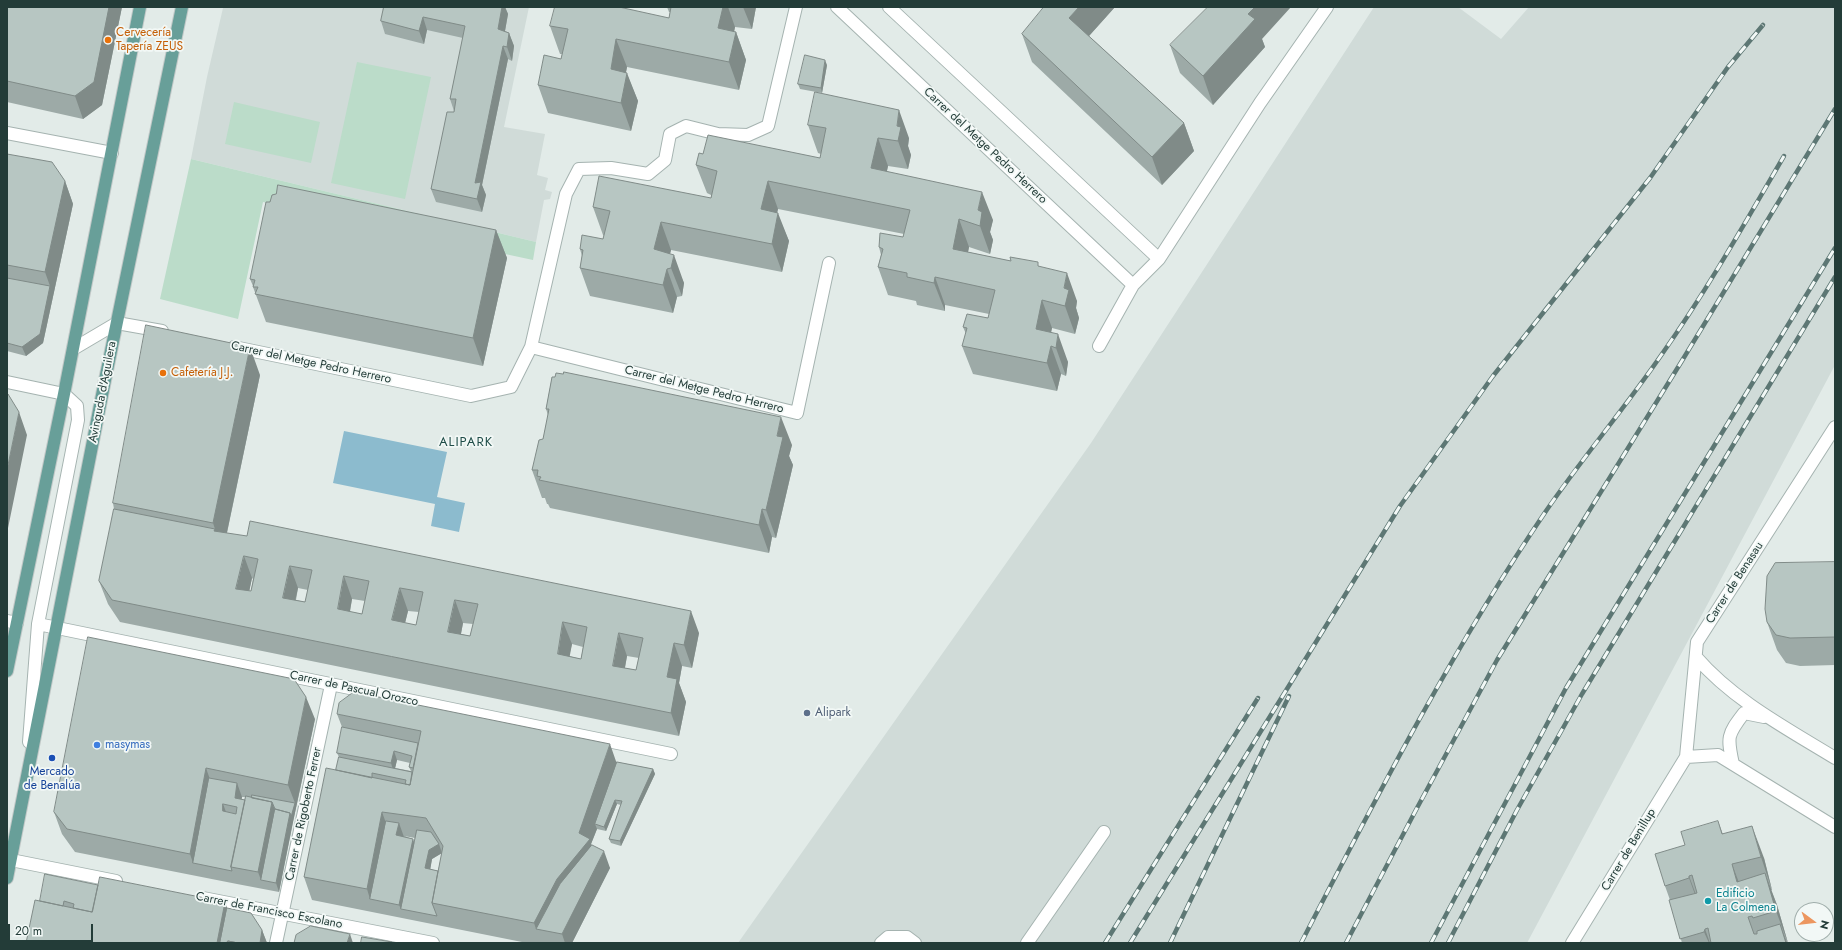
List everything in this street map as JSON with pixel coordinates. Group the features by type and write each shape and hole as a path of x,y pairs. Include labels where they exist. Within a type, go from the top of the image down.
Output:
{"main road":[{"path":"7,671 12,622 64,394 140,7"},
{"name":"Avinguda d'Aguilera","path":"7,878 117,322 182,7"}],"street":[{"name":"Carrer del Metge Pedro Herrero","path":"225,345 472,396 511,387 531,347 566,194 579,169 611,168 648,174 665,160 670,134 686,126 718,134 748,134 768,126 796,7"},
{"name":"Carrer del Metge Pedro Herrero","path":"837,7 1133,285"},
{"path":"889,7 1159,259"},
{"path":"1100,346 1133,285 1159,259 1260,103 1327,7"},
{"path":"7,133 112,153"},
{"name":"Carrer del Metge Pedro Herrero","path":"531,347 797,413 829,263"},
{"path":"73,350 117,322 171,333"},
{"path":"7,382 64,394"},
{"name":"Avinguda d'Aguilera","path":"27,777 38,624 78,420 77,406 64,394"},
{"name":"Carrer de Benasau","path":"1686,757 1697,642 1835,427"},
{"name":"Carrer de Pascual Orozco","path":"38,624 671,754"},
{"path":"1696,657 1709,673 1770,718 1835,758"},
{"name":"Carrer de Rigoberto Ferrer","path":"276,943 331,685"},
{"path":"1733,764 1728,741 1731,729 1744,713 1770,718"},
{"path":"1686,757 1718,755 1835,827"},
{"name":"Carrer de Benillup","path":"1572,943 1686,757"},
{"path":"1027,943 1104,832"},
{"path":"11,860 127,883"},
{"name":"Carrer de Francisco Escolano","path":"189,895 433,943"},
{"path":"881,943 888,938 907,936 916,943"}],"shaded area":[{"path":"529,7 504,127 545,134 537,175 548,178 545,190 552,192 550,199 544,200 536,242 191,159 207,77 223,8"},
{"path":"1374,7 1458,7 1501,39 1529,7 1835,7 1835,365 1527,943 738,943 1091,443"}],"green space":[{"path":"357,62 431,77 405,199 331,183"},
{"path":"234,102 320,122 311,163 225,144"},
{"path":"191,159 536,242 533,260 263,202 238,319 160,299"}],"water":[{"path":"344,431 447,452 437,497 465,503 459,532 431,526 435,504 333,483"}],"building":[{"path":"7,7 109,7 94,82 75,96 7,81"},
{"path":"384,7 502,7 498,29 509,33 507,47 503,46 475,183 481,182 477,199 431,189 447,112 454,112 456,99 450,99 465,26 423,17 419,31 381,21"},
{"path":"555,7 619,7 669,18 671,7 723,7 718,28 736,32 729,62 616,39 611,69 627,73 621,103 538,85 544,55 561,59 568,29 550,26"},
{"path":"1044,7 1079,7 1069,18 1184,123 1152,157 1022,34"},
{"path":"1208,7 1255,7 1248,14 1255,19 1203,76 1170,45"},
{"path":"805,55 825,60 821,88 798,84"},
{"path":"815,92 899,110 897,126 901,127 898,141 878,138 871,168 982,192 978,210 982,212 980,226 959,219 953,249 1011,261 1010,257 1038,262 1038,266 1067,273 1064,288 1069,290 1065,306 1042,300 1036,329 1058,334 1056,348 1051,346 1047,363 962,346 967,328 963,327 967,314 988,318 995,290 935,277 934,283 907,277 907,273 878,267 883,249 879,247 880,233 903,237 910,210 768,181 761,209 778,213 772,244 661,222 654,249 674,255 671,268 667,269 663,285 580,268 583,250 580,249 582,235 603,239 610,211 593,207 599,176 711,198 717,171 696,165 699,153 703,154 708,135 820,158 826,128 808,125"},
{"path":"7,154 52,162 65,181 45,272 7,265"},
{"path":"278,185 496,230 473,338 255,294 258,287 253,287 255,280 250,279 266,202 270,202 272,195 276,194"},
{"path":"7,278 50,286 40,334 22,347 7,343"},
{"path":"146,325 250,347 213,523 113,503"},
{"path":"564,372 781,417 777,436 783,437 766,510 762,509 759,525 539,480 541,477 537,476 538,470 532,470 539,440 543,439 549,409 546,409 552,377 555,377 556,373 563,374"},
{"path":"7,394 19,412 7,470"},
{"path":"114,509 215,529 214,531 247,536 250,521 691,611 684,645 674,643 667,677 677,679 671,713 112,600 99,581","holes":["244,556 258,559 251,591 236,589","290,566 312,570 305,602 283,598","344,576 369,581 362,614 338,609","400,588 423,592 416,625 392,620","455,600 478,604 470,636 448,632","563,622 587,627 581,659 558,654","619,633 643,638 636,670 613,666"]},
{"path":"1835,562 1835,637 1790,638 1776,635 1767,622 1765,609 1767,576 1775,563"},
{"path":"88,637 294,679 306,697 288,785 206,768 190,854 67,829 54,812"},
{"path":"354,692 610,744 579,833 590,839 557,879 534,923 432,903 443,846 426,818 382,812 367,889 304,877 326,768 410,785 421,731 337,714 339,703"},
{"path":"342,727 418,743 413,768 409,767 412,756 394,751 391,763 337,753"},
{"path":"339,757 412,772 410,785 405,784 406,780 372,773 372,778 336,770"},
{"path":"617,762 653,769 620,841 609,839 622,801 615,800 604,827 595,824"},
{"path":"209,778 237,783 235,798 245,800 231,867 232,871 193,863","holes":["223,804 237,807 236,814 223,811"]},
{"path":"252,795 295,803 291,817 290,813 275,809 272,802 252,798"},
{"path":"246,796 272,802 258,872 231,867"},
{"path":"275,809 290,813 276,883 261,880"},
{"path":"386,821 399,823 396,835 413,839 399,905 370,899"},
{"path":"1718,821 1722,834 1752,826 1761,857 1732,864 1737,882 1765,873 1776,911 1753,918 1752,916 1748,917 1754,934 1757,934 1757,931 1780,924 1786,943 1711,943 1708,928 1705,929 1704,932 1680,939 1669,900 1697,893 1692,875 1689,876 1689,878 1665,886 1655,854 1685,845 1681,832"},
{"path":"417,830 431,832 439,844 429,850 425,868 438,871 432,903 437,916 401,909"},
{"path":"592,845 604,851 562,934 536,929 560,884"},
{"path":"45,874 98,885 92,912 73,908 74,904 64,901 63,906 40,901"},
{"path":"100,877 225,902 217,943 26,943 35,900 92,912"},
{"path":"227,908 251,913 262,930 260,943 238,943 228,941 227,943 220,943"},
{"path":"311,926 350,934 347,943 294,943 296,935"},
{"path":"362,937 392,942 392,943 361,943"},
{"path":"228,941 238,943 227,943"}],"railway":[{"path":"1130,943 1400,506 1493,376 1650,178 1728,67 1763,25"},
{"path":"1346,943 1497,660 1680,364 1835,109"},
{"path":"1301,943 1387,778 1479,616 1546,511 1679,330 1784,156"},
{"path":"1431,943 1566,688 1835,248"},
{"path":"1448,943 1517,810 1582,694 1835,277"},
{"path":"1170,943 1289,696"},
{"path":"1105,943 1258,698"}],"place":[{"name":"Cervecería Tapería ZEUS","path":"108,40"},
{"name":"Cafetería J.J.","path":"163,373"},
{"name":"Alipark","path":"807,713"},
{"name":"masymas","path":"97,745"},
{"name":"Mercado de Benalúa","path":"52,758"},
{"name":"Edificio La Colmena","path":"1708,901"}],"district":[{"name":"ALIPARK","path":"466,443"}]}
